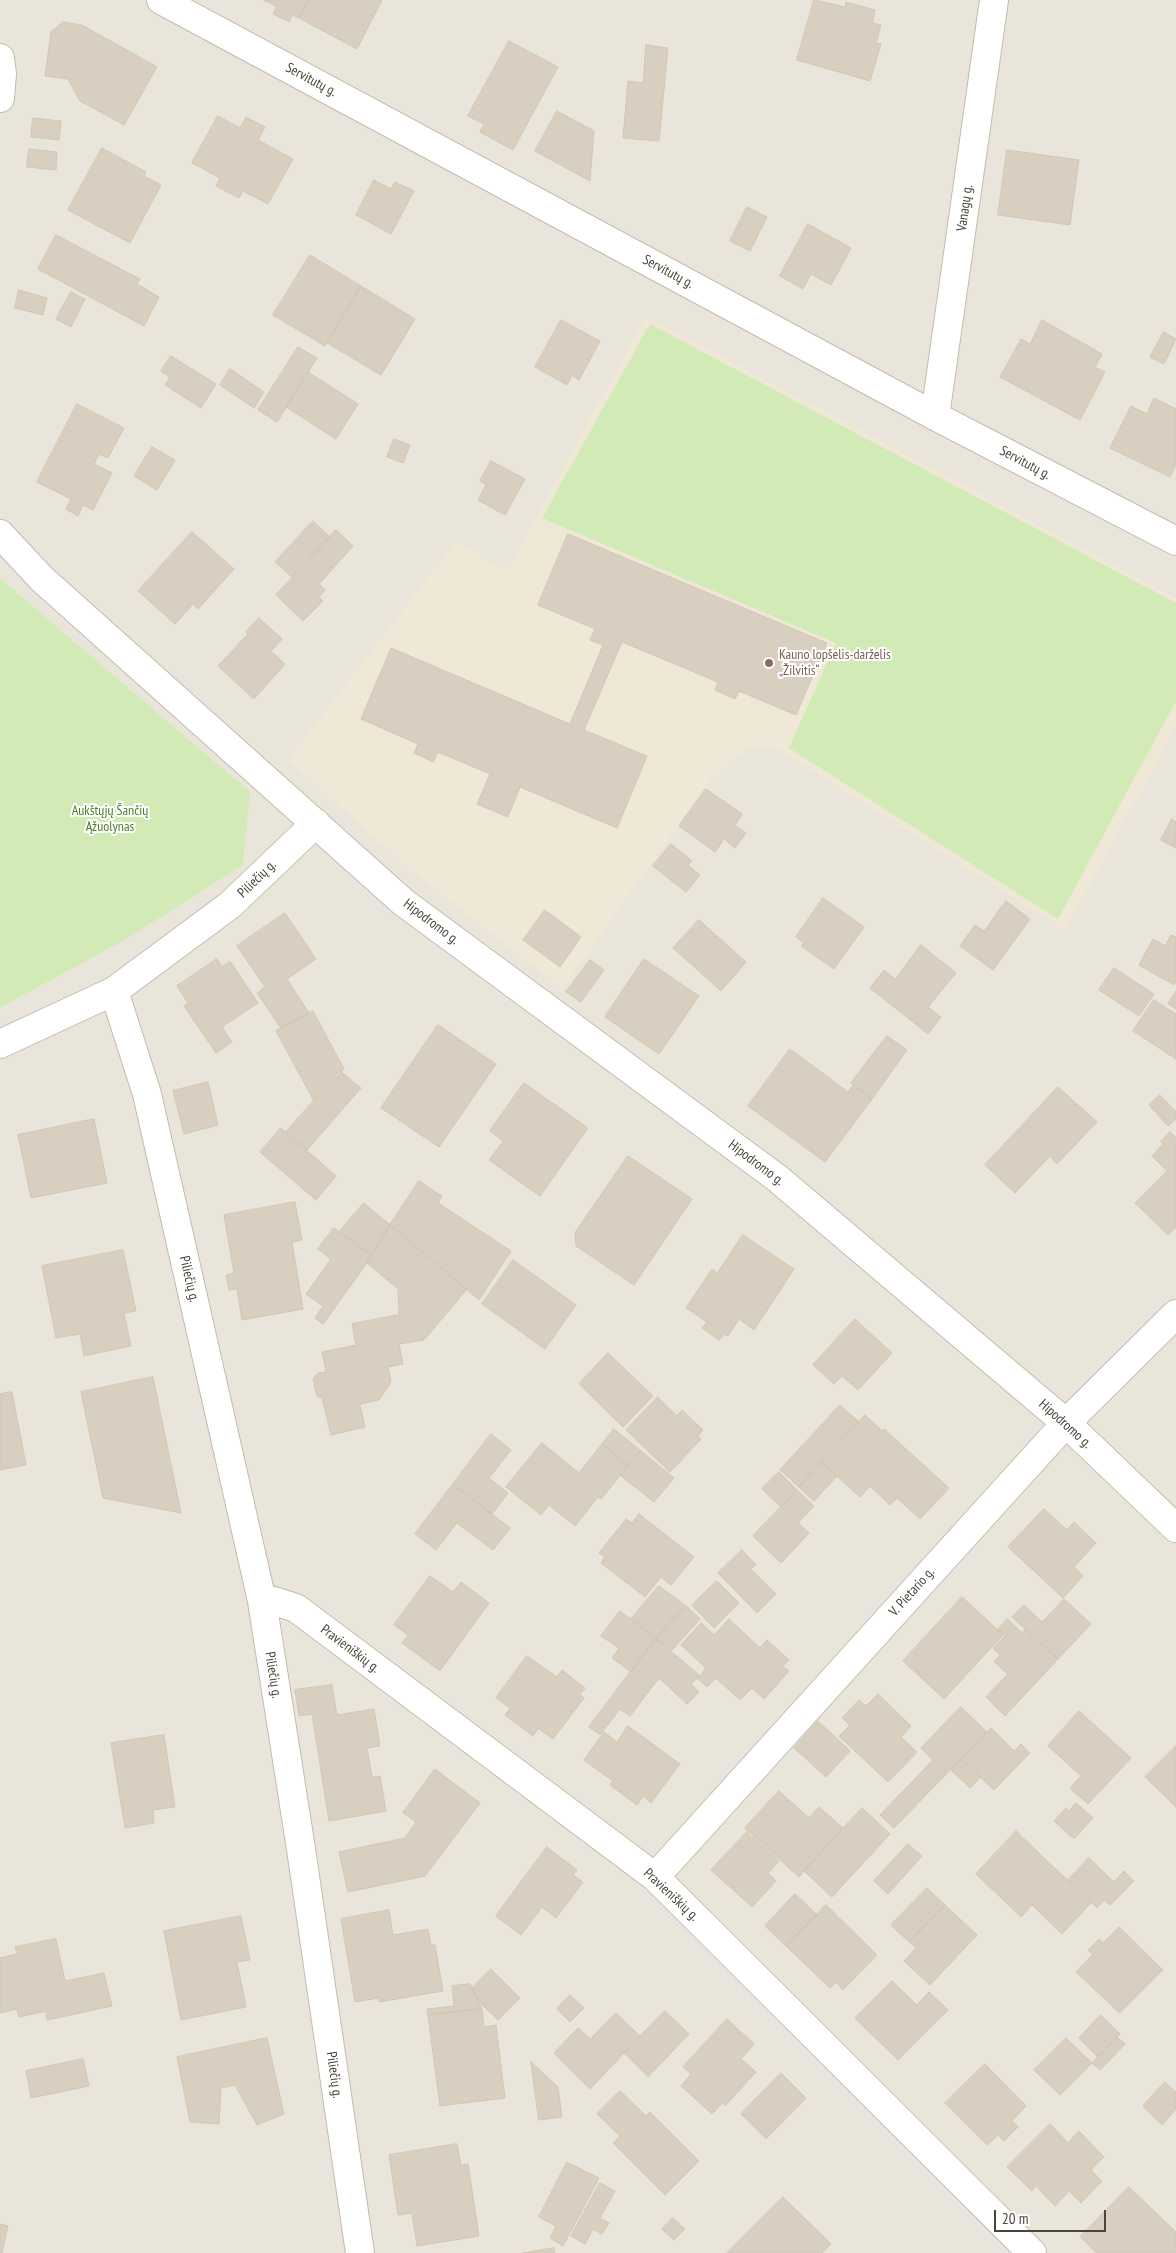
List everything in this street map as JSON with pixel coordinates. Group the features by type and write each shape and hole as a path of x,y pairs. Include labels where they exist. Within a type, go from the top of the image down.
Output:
{"street":[{"name":"Servitutų g.","path":"161,0 936,416 1176,541"},
{"name":"Vanagų g.","path":"936,416 994,0"},
{"path":"0,58 2,74 0,98"},
{"path":"0,534 42,579 316,823"},
{"name":"Piliečių g.","path":"316,823 230,905 114,991 147,1094 262,1601 303,1859 360,2253"},
{"name":"Hipodromo g.","path":"316,823 403,902 778,1178 1066,1423 1176,1528"},
{"path":"0,1044 114,991"},
{"name":"V. Pietario g.","path":"655,1877 1066,1423 1176,1314"},
{"name":"Pravieniškių g.","path":"262,1601 274,1600 296,1608 655,1877 1032,2253"}],"shaded area":[{"path":"0,0 1176,0 1176,2253 0,2253 0,1008 118,944 249,792 0,578"},
{"name":"Kauno lopšelis-darželis „Žilvitis“","path":"646,316 1176,598 1176,727 1065,930 778,749 746,749 710,780 562,989 409,868 288,760 456,541 506,572"}],"green space":[{"path":"650,324 1176,603 1176,701 1058,919 789,748 836,643 542,518"},
{"name":"Aukštųjų Šančių Ąžuolynas","path":"0,578 250,792 243,865 118,944 0,1008"}],"building":[{"path":"264,0 309,0 299,18 292,15 289,22 273,14 277,7"},
{"path":"309,0 382,0 357,49 299,18"},
{"path":"814,0 845,7 846,2 875,10 872,23 881,25 876,43 881,44 870,81 797,60"},
{"path":"63,22 82,25 157,67 124,125 80,101 68,79 45,76 51,32"},
{"path":"509,41 558,67 513,150 480,132 484,124 468,116"},
{"path":"646,45 668,48 659,141 623,138 628,81 643,83"},
{"path":"557,111 594,131 590,181 535,151"},
{"path":"218,116 240,128 246,117 265,127 258,140 293,159 268,204 243,191 239,198 216,186 220,178 192,163"},
{"path":"33,118 61,121 59,140 31,137"},
{"path":"102,148 146,172 144,176 161,185 130,243 68,210"},
{"path":"29,149 57,152 56,170 27,167"},
{"path":"1007,150 1079,160 1070,225 998,215"},
{"path":"374,180 391,189 395,182 414,191 391,234 356,215"},
{"path":"747,207 767,217 750,251 730,241"},
{"path":"808,224 851,248 831,285 811,274 803,289 780,276"},
{"path":"56,235 140,279 137,284 159,297 144,326 38,269"},
{"path":"310,255 361,286 325,346 273,315"},
{"path":"361,286 415,319 381,375 327,343"},
{"path":"19,290 47,298 43,315 15,308"},
{"path":"71,292 85,299 71,327 56,319"},
{"path":"561,320 600,341 579,380 572,375 567,385 535,367"},
{"path":"1042,320 1102,354 1095,367 1105,372 1080,420 1000,377 1021,339 1030,344"},
{"path":"1164,332 1176,339 1164,364 1150,357"},
{"path":"298,347 317,358 277,422 258,410"},
{"path":"171,356 216,384 201,408 165,385 170,377 161,371"},
{"path":"230,369 264,392 254,408 220,385"},
{"path":"308,372 358,404 336,439 286,407"},
{"path":"1154,398 1176,409 1176,465 1170,477 1110,448 1131,406 1147,414"},
{"path":"77,404 124,428 108,458 99,454 94,464 112,473 93,510 83,505 78,516 66,509 71,499 37,482"},
{"path":"394,439 410,445 403,463 387,457"},
{"path":"152,447 175,460 157,490 134,476"},
{"path":"491,461 525,479 505,515 478,500 486,485 480,481"},
{"path":"313,521 330,537 292,577 275,562"},
{"path":"336,530 353,546 319,584 325,590 319,597 323,601 303,621 276,595"},
{"path":"192,532 234,569 198,609 193,604 175,624 138,591"},
{"path":"568,534 827,643 796,715 739,691 735,699 715,690 718,682 622,642 584,730 647,756 617,828 520,787 508,817 477,804 490,774 438,752 433,762 414,753 418,744 361,719 391,648 570,724 603,645 590,640 595,629 538,605"},
{"path":"259,618 282,639 271,651 285,664 254,699 218,666 248,634 246,632"},
{"path":"706,789 742,814 735,825 746,833 735,848 724,839 715,852 679,826"},
{"path":"1172,819 1176,822 1176,848 1161,840"},
{"path":"671,844 692,861 688,865 700,875 686,892 653,866"},
{"path":"823,898 864,927 834,969 801,946 804,943 796,937"},
{"path":"1006,901 1030,919 993,970 960,946 975,925 984,931"},
{"path":"545,910 581,937 560,967 523,940"},
{"path":"285,913 316,959 287,979 309,1013 281,1028 257,993 265,987 237,946"},
{"path":"699,920 746,962 721,991 673,948"},
{"path":"1171,935 1176,937 1176,982 1174,985 1139,965 1153,939 1165,946"},
{"path":"921,945 956,973 928,1007 941,1017 928,1034 870,988 884,970 895,979"},
{"path":"217,959 222,967 230,961 258,1003 222,1027 232,1042 216,1053 184,1006 188,1003 177,986"},
{"path":"644,959 699,996 659,1054 605,1017"},
{"path":"590,960 604,970 581,1002 566,992"},
{"path":"1114,968 1154,994 1139,1016 1099,990"},
{"path":"1176,991 1176,1009 1168,1004"},
{"path":"1154,1000 1176,1014 1176,1059 1133,1031"},
{"path":"313,1011 344,1069 314,1101 276,1031"},
{"path":"438,1025 496,1064 439,1147 381,1108"},
{"path":"887,1036 907,1050 872,1099 851,1083"},
{"path":"790,1049 848,1092 853,1085 872,1099 825,1162 748,1106"},
{"path":"340,1071 361,1088 307,1150 286,1132"},
{"path":"208,1082 218,1125 184,1134 173,1091"},
{"path":"524,1083 588,1128 540,1196 489,1160 503,1141 490,1131"},
{"path":"1058,1087 1097,1122 1057,1164 1050,1156 1015,1193 985,1165"},
{"path":"1160,1095 1176,1112 1176,1119 1168,1126 1149,1105"},
{"path":"94,1119 107,1183 31,1198 18,1135"},
{"path":"281,1128 336,1176 316,1200 260,1152"},
{"path":"1170,1132 1176,1138 1176,1227 1168,1235 1135,1203 1167,1171 1152,1156 1163,1144 1161,1142"},
{"path":"628,1156 692,1199 634,1285 576,1246 575,1233"},
{"path":"419,1181 442,1196 438,1203 511,1251 479,1300 390,1225"},
{"path":"295,1202 302,1240 292,1242 303,1309 242,1320 237,1289 229,1290 226,1275 234,1273 224,1215"},
{"path":"364,1203 390,1225 372,1256 339,1232"},
{"path":"390,1225 467,1289 424,1340 399,1315 398,1289 367,1263"},
{"path":"334,1228 372,1256 323,1324 315,1318 323,1306 306,1294 331,1259 318,1249"},
{"path":"743,1235 794,1269 754,1330 739,1319 728,1336 724,1334 719,1340 702,1328 707,1322 686,1308 712,1269 717,1273"},
{"path":"123,1250 136,1311 124,1313 131,1346 84,1356 80,1334 56,1338 42,1266"},
{"path":"513,1260 576,1305 545,1349 482,1304"},
{"path":"399,1315 424,1340 399,1344 403,1364 388,1367 391,1382 379,1400 360,1404 365,1427 331,1435 322,1398 317,1396 313,1379 318,1373 326,1372 322,1352 356,1345 352,1324"},
{"path":"855,1319 892,1353 858,1390 842,1376 834,1384 813,1365"},
{"path":"608,1353 653,1396 623,1427 579,1384"},
{"path":"153,1377 181,1513 103,1498 81,1392"},
{"path":"12,1392 26,1465 0,1470 0,1394"},
{"path":"658,1397 677,1416 682,1410 703,1430 698,1436 701,1439 670,1472 626,1430"},
{"path":"840,1405 859,1422 799,1487 780,1470"},
{"path":"865,1415 882,1431 884,1429 949,1488 920,1519 897,1498 890,1505 870,1486 860,1497 821,1462"},
{"path":"614,1429 641,1451 628,1466 602,1444"},
{"path":"491,1434 511,1450 489,1478 508,1493 492,1514 453,1484"},
{"path":"542,1443 579,1473 602,1444 628,1466 601,1499 598,1497 575,1526 549,1505 541,1515 506,1487"},
{"path":"641,1451 674,1478 654,1502 621,1476"},
{"path":"821,1462 837,1476 814,1501 799,1487"},
{"path":"779,1472 797,1490 781,1507 762,1489"},
{"path":"453,1484 510,1528 493,1550 457,1523 436,1550 415,1534"},
{"path":"797,1490 814,1506 798,1523 809,1533 781,1563 753,1536"},
{"path":"1044,1509 1067,1530 1074,1522 1096,1543 1074,1567 1083,1576 1063,1598 1008,1547"},
{"path":"639,1514 694,1557 671,1585 661,1577 645,1597 601,1563 605,1557 599,1553 626,1519 632,1523"},
{"path":"742,1550 756,1565 751,1569 776,1594 757,1613 718,1573"},
{"path":"430,1576 453,1592 461,1582 489,1603 440,1671 402,1643 408,1635 394,1625"},
{"path":"717,1581 739,1603 714,1628 692,1605"},
{"path":"659,1586 686,1606 656,1638 631,1619"},
{"path":"962,1597 1003,1635 944,1699 903,1661"},
{"path":"1064,1599 1091,1624 1058,1659 1012,1617 1024,1605 1042,1622"},
{"path":"686,1606 700,1619 672,1650 656,1638"},
{"path":"620,1611 656,1638 631,1672 612,1658 619,1648 601,1636"},
{"path":"729,1619 760,1648 767,1640 789,1660 783,1666 789,1671 764,1699 752,1688 740,1700 716,1678 707,1687 698,1679 706,1668 681,1645 701,1623 714,1635"},
{"path":"1008,1619 1022,1633 1025,1629 1058,1659 1005,1716 986,1697 1008,1674 994,1662 1000,1655 993,1648 1005,1636 998,1629"},
{"path":"656,1638 700,1676 691,1684 699,1692 687,1704 659,1678 630,1716 620,1709 600,1735 589,1727"},
{"path":"527,1656 557,1677 562,1670 585,1688 580,1694 584,1698 553,1739 538,1728 533,1736 505,1715 510,1708 496,1698"},
{"path":"332,1685 337,1715 374,1709 380,1746 367,1748 372,1777 380,1776 386,1811 329,1821 312,1714 299,1716 295,1690"},
{"path":"878,1694 911,1726 901,1737 917,1752 888,1782 839,1736 850,1725 842,1718 859,1700 866,1706"},
{"path":"961,1707 987,1732 894,1828 880,1815 933,1760 921,1748"},
{"path":"1079,1711 1131,1758 1088,1804 1070,1788 1081,1776 1048,1746"},
{"path":"818,1721 850,1751 826,1777 794,1748"},
{"path":"628,1726 680,1764 651,1803 643,1796 637,1805 610,1785 613,1781 584,1760 604,1732 617,1742"},
{"path":"991,1728 1014,1751 1021,1744 1030,1753 994,1790 961,1759"},
{"path":"164,1735 175,1807 153,1810 154,1823 125,1828 111,1743"},
{"path":"1176,1746 1176,1807 1145,1777"},
{"path":"961,1759 981,1777 970,1788 951,1770"},
{"path":"435,1769 480,1803 425,1876 348,1892 339,1852 405,1838 416,1822 403,1813"},
{"path":"779,1791 809,1818 819,1807 843,1828 799,1877 745,1828"},
{"path":"1076,1803 1093,1818 1074,1839 1054,1821 1066,1808 1069,1811"},
{"path":"862,1808 890,1834 832,1897 804,1871"},
{"path":"1016,1831 1091,1903 1062,1934 1032,1905 1021,1917 976,1874"},
{"path":"747,1832 779,1861 768,1873 776,1881 752,1907 711,1870"},
{"path":"908,1844 922,1856 888,1894 874,1881"},
{"path":"547,1847 577,1870 573,1875 583,1882 556,1918 542,1907 521,1935 496,1916"},
{"path":"1089,1858 1114,1882 1124,1871 1134,1881 1110,1905 1104,1900 1097,1908 1068,1880"},
{"path":"927,1888 945,1905 909,1942 891,1925"},
{"path":"795,1894 817,1915 786,1946 765,1926"},
{"path":"826,1905 877,1955 843,1990 836,1982 830,1988 786,1946"},
{"path":"945,1905 977,1935 930,1985 904,1961 916,1948 909,1942"},
{"path":"389,1910 393,1935 428,1929 431,1945 435,1945 443,1991 379,2002 379,1998 355,2002 341,1919"},
{"path":"241,1916 250,1960 237,1962 246,2007 181,2020 164,1931"},
{"path":"1119,1927 1163,1970 1120,2013 1076,1972 1093,1954 1088,1950 1099,1939 1103,1943"},
{"path":"56,1939 65,1981 104,1973 112,2006 47,2020 46,2011 19,2017 17,2009 0,2013 0,1958 17,1954 15,1947"},
{"path":"491,1969 520,1998 498,2020 478,2001 472,1988"},
{"path":"892,1981 917,2005 929,1992 948,2010 898,2060 855,2018"},
{"path":"470,1984 482,2009 428,2015 427,2009 454,2006 452,1986"},
{"path":"570,1995 584,2008 570,2022 557,2009"},
{"path":"482,2009 484,2027 496,2025 505,2098 440,2106 428,2015"},
{"path":"665,2011 689,2034 648,2077 624,2053"},
{"path":"616,2013 640,2036 590,2089 554,2053 578,2028 590,2039"},
{"path":"1101,2015 1120,2034 1098,2057 1079,2038"},
{"path":"727,2019 754,2044 741,2059 756,2072 725,2106 723,2102 712,2114 681,2086 691,2074 683,2067"},
{"path":"1117,2037 1125,2044 1100,2070 1092,2063"},
{"path":"267,2038 284,2114 257,2125 235,2085 221,2088 219,2124 190,2122 177,2057"},
{"path":"1066,2038 1092,2063 1060,2095 1034,2070"},
{"path":"83,2059 89,2086 31,2098 26,2071"},
{"path":"531,2062 558,2087 562,2117 539,2120"},
{"path":"985,2064 1026,2106 1012,2121 1018,2127 1004,2141 998,2135 987,2145 945,2103"},
{"path":"781,2073 806,2098 766,2139 741,2114"},
{"path":"1165,2082 1176,2092 1176,2109 1162,2125 1143,2106"},
{"path":"620,2091 646,2116 650,2112 699,2161 665,2195 613,2143 620,2136 597,2114"},
{"path":"1050,2124 1068,2143 1079,2131 1104,2157 1091,2170 1102,2181 1081,2203 1069,2191 1055,2206 1036,2186 1032,2191 1007,2167"},
{"path":"457,2144 461,2165 468,2164 479,2236 417,2246 412,2213 398,2215 389,2155"},
{"path":"567,2162 599,2178 563,2246 550,2238 556,2226 539,2217"},
{"path":"600,2183 615,2191 600,2218 609,2223 602,2234 593,2229 585,2244 571,2236"},
{"path":"1129,2187 1176,2232 1176,2253 1097,2253 1080,2237"},
{"path":"783,2197 831,2244 822,2253 727,2253"},
{"path":"673,2218 685,2229 674,2240 662,2229"},
{"path":"0,2224 8,2226 2,2253 0,2253"},
{"path":"554,2248 555,2253 523,2253"}],"place":[{"name":"Kauno lopšelis-darželis „Žilvitis“","path":"769,663"}]}
